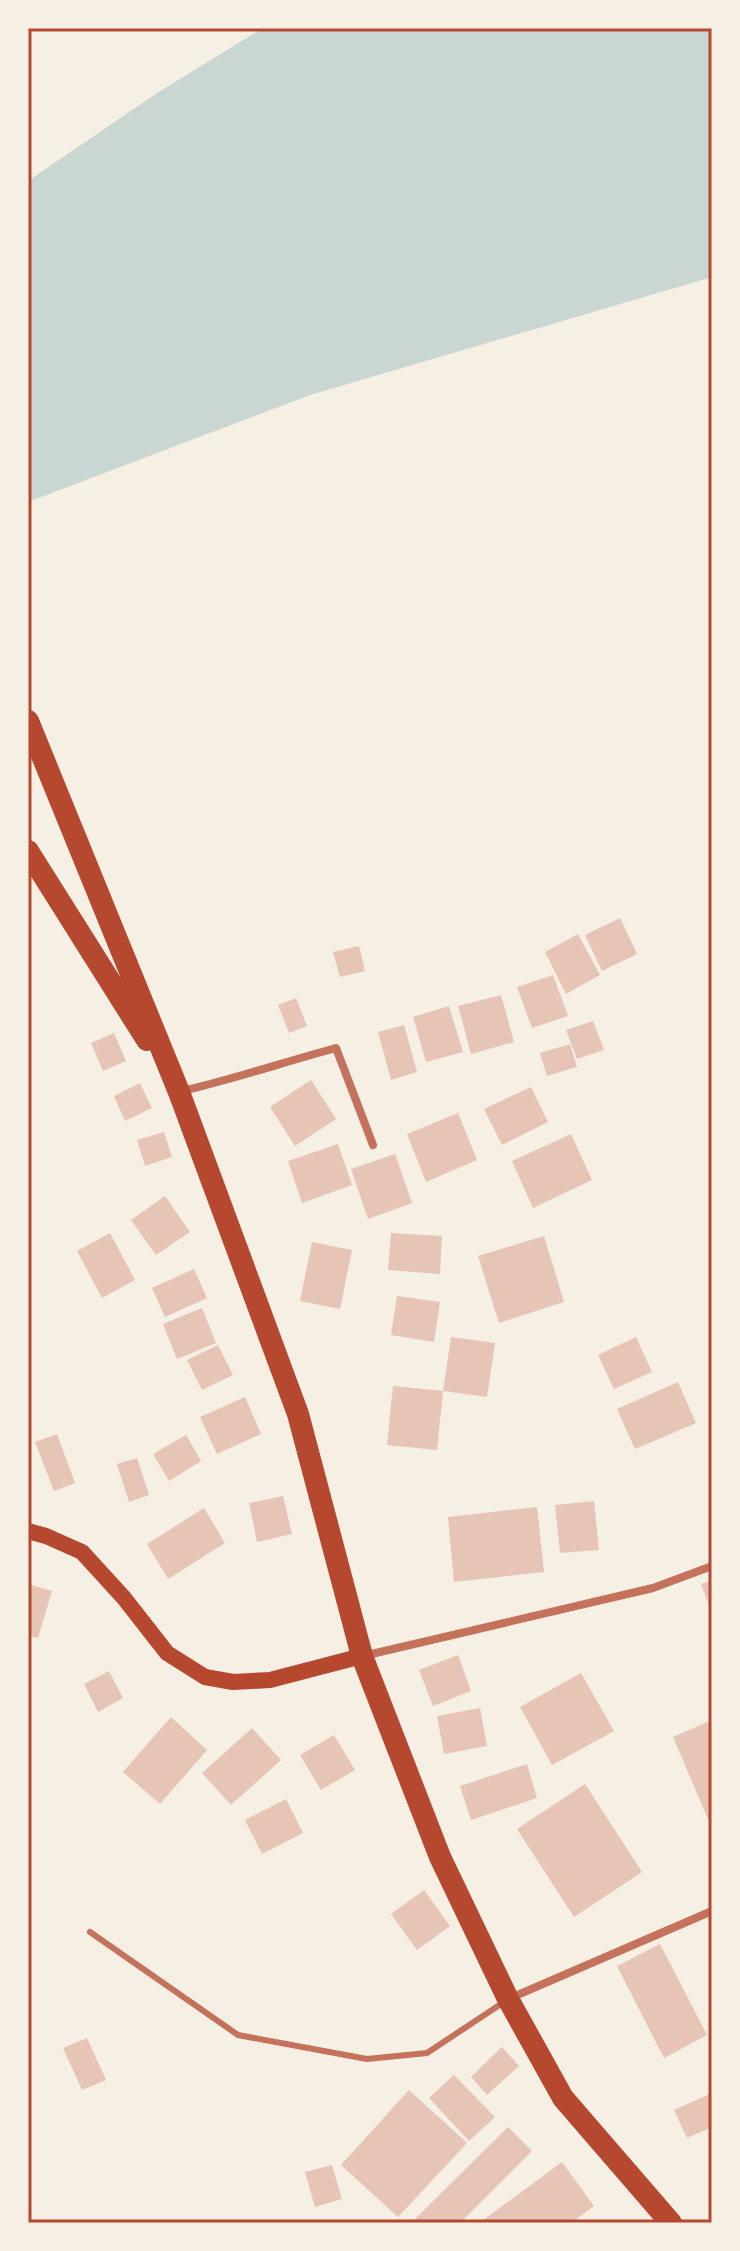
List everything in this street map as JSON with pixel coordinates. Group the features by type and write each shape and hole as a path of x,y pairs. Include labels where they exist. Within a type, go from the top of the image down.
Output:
{"highway":[{"path":"28,721 179,1092 298,1414 362,1656 440,1857 508,1999 563,2098 671,2223"},
{"path":"28,851 179,1092"}],"main road":[{"path":"28,1531 82,1552 124,1598 167,1653 205,1677 233,1682 270,1680 362,1656"}],"street":[{"path":"179,1092 336,1048 373,1145"},
{"path":"362,1656 653,1588 712,1566"},
{"path":"508,1999 712,1911"}],"lane":[{"path":"90,1932 238,2035 367,2059 427,2053 508,1999"}],"shaded area":[{"path":"263,28 712,28 712,277 310,395 28,502 28,181 157,93"}],"building":[{"path":"620,918 637,954 602,971 585,935"},
{"path":"578,934 600,975 566,994 545,952"},
{"path":"359,946 365,971 340,977 333,952"},
{"path":"553,975 568,1016 532,1028 517,987"},
{"path":"501,995 514,1042 471,1054 458,1006"},
{"path":"296,998 307,1026 289,1033 278,1005"},
{"path":"449,1006 463,1052 426,1062 413,1017"},
{"path":"593,1021 604,1050 577,1059 566,1030"},
{"path":"404,1025 417,1072 391,1080 378,1032"},
{"path":"114,1033 126,1061 103,1071 91,1043"},
{"path":"570,1044 577,1067 547,1076 540,1053"},
{"path":"311,1080 336,1119 295,1146 270,1107"},
{"path":"140,1083 152,1108 125,1121 114,1096"},
{"path":"531,1087 548,1122 502,1145 484,1109"},
{"path":"458,1113 477,1160 426,1182 407,1134"},
{"path":"164,1132 172,1157 145,1166 137,1140"},
{"path":"571,1134 592,1180 533,1208 512,1161"},
{"path":"338,1144 352,1185 302,1203 288,1161"},
{"path":"395,1154 412,1203 368,1219 351,1169"},
{"path":"165,1196 190,1232 156,1255 131,1220"},
{"path":"110,1233 135,1280 102,1298 77,1251"},
{"path":"391,1233 442,1236 440,1274 388,1270"},
{"path":"544,1236 564,1302 499,1323 478,1256"},
{"path":"312,1242 352,1250 340,1309 300,1301"},
{"path":"194,1269 207,1298 165,1317 152,1288"},
{"path":"397,1296 440,1302 434,1342 391,1335"},
{"path":"202,1308 216,1343 177,1359 163,1324"},
{"path":"451,1337 495,1343 487,1397 443,1391"},
{"path":"636,1337 652,1372 614,1389 598,1355"},
{"path":"218,1345 233,1375 202,1390 187,1360"},
{"path":"678,1382 696,1423 635,1449 617,1409"},
{"path":"393,1386 443,1391 437,1450 387,1445"},
{"path":"245,1397 261,1434 217,1454 200,1417"},
{"path":"57,1434 75,1483 54,1491 35,1442"},
{"path":"186,1435 201,1461 169,1481 153,1454"},
{"path":"137,1458 149,1495 129,1502 117,1464"},
{"path":"283,1496 292,1534 257,1542 249,1503"},
{"path":"594,1501 599,1550 560,1553 555,1505"},
{"path":"537,1507 544,1572 454,1582 448,1517"},
{"path":"204,1508 225,1543 168,1579 147,1544"},
{"path":"712,1580 712,1613 701,1584"},
{"path":"28,1584 52,1591 38,1638 28,1636"},
{"path":"458,1655 471,1691 433,1706 419,1670"},
{"path":"109,1671 123,1698 98,1712 84,1684"},
{"path":"581,1673 614,1731 552,1765 520,1707"},
{"path":"480,1708 487,1746 444,1754 437,1716"},
{"path":"171,1717 207,1750 160,1804 123,1772"},
{"path":"712,1720 712,1818 708,1819 673,1737"},
{"path":"252,1728 281,1760 231,1805 202,1773"},
{"path":"334,1735 355,1770 321,1790 300,1755"},
{"path":"527,1764 537,1798 471,1820 460,1786"},
{"path":"585,1784 642,1872 574,1917 517,1829"},
{"path":"286,1799 303,1833 262,1854 245,1820"},
{"path":"424,1890 450,1926 417,1950 391,1914"},
{"path":"660,1944 707,2035 664,2058 617,1966"},
{"path":"87,2038 106,2080 82,2090 63,2048"},
{"path":"502,2047 519,2066 487,2095 471,2077"},
{"path":"454,2075 495,2117 469,2141 429,2098"},
{"path":"409,2090 467,2143 398,2217 341,2165"},
{"path":"712,2093 712,2127 687,2138 674,2110"},
{"path":"508,2127 532,2151 460,2223 411,2223"},
{"path":"562,2162 594,2206 571,2223 479,2223"},
{"path":"332,2165 342,2199 315,2207 305,2172"}]}
